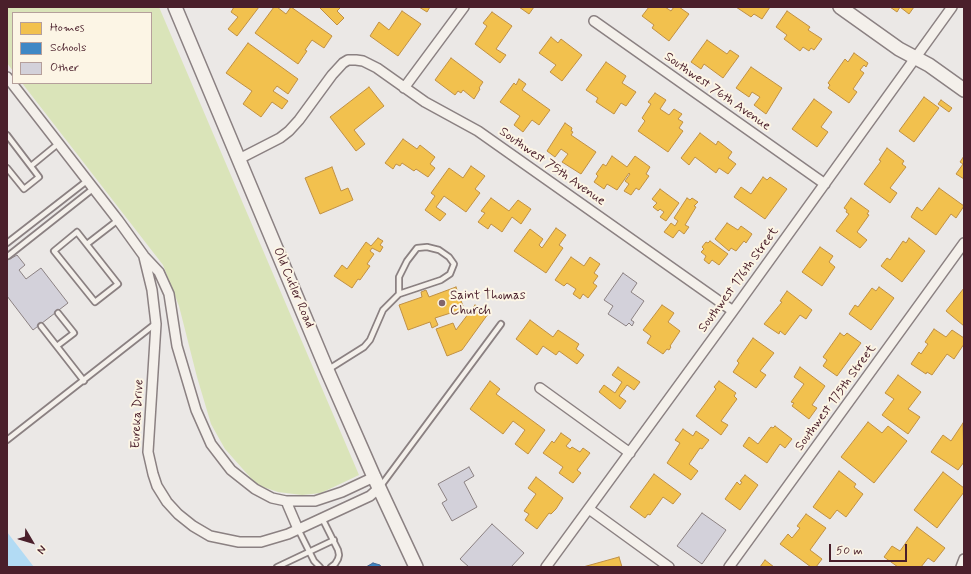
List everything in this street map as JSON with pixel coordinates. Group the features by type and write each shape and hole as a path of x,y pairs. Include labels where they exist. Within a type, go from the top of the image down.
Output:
{"main road":[{"name":"Old Cutler Road","path":"175,7 327,370 416,567"},
{"path":"840,7 899,49 929,65 964,90"}],"street":[{"path":"404,88 464,7"},
{"name":"Southwest 176th Street","path":"546,567 952,7"},
{"name":"Southwest 76th Avenue","path":"594,21 825,184"},
{"name":"Southwest 75th Avenue","path":"239,159 285,135 299,120 337,68 348,60 356,60 370,64 437,109 482,134 733,311"},
{"name":"Eureka Drive","path":"13,84 88,180 144,256 159,272 164,281 170,300 174,318 177,346 196,410 211,444 225,463 247,484 268,496 286,501 315,501 377,483"},
{"name":"Southwest 175th Street","path":"729,567 964,243"},
{"name":"Eureka Drive","path":"144,256 152,290 156,324 148,452 157,486 167,502 184,520 210,536 228,541 261,542 298,529 370,496 377,483"},
{"path":"156,324 174,318"},
{"path":"540,388 630,453"},
{"path":"286,501 298,529"},
{"path":"315,501 322,518"},
{"path":"589,509 669,567"},
{"path":"961,567 964,558"}],"lane":[{"path":"7,135 39,177 24,189 7,168"},
{"path":"30,166 59,143"},
{"path":"7,243 88,180"},
{"path":"8,256 94,188"},
{"path":"87,244 118,220"},
{"path":"77,232 87,244 118,284 95,302 54,251 77,232"},
{"path":"327,370 364,347 370,340 383,310 399,294 441,280 450,274 454,264 449,257 439,250 427,247 417,248 407,261 399,277 399,294"},
{"path":"57,346 74,333 58,313"},
{"path":"7,440 156,324"},
{"path":"377,483 501,324"},
{"path":"41,326 84,381"},
{"path":"322,518 334,540 339,555 335,564 331,567"},
{"path":"298,529 314,561 320,567"},
{"path":"277,567 334,540"}],"green space":[{"path":"7,7 159,7 359,475 321,493 302,495 278,492 257,485 225,449 211,424 197,377 179,306 163,265 23,84 152,84 152,12 12,12 12,70 7,63"}],"water":[{"path":"7,532 34,567 7,567"}],"building: Homes":[{"path":"234,7 259,7 237,36 228,29 238,17 231,12"},
{"path":"274,7 277,7 286,14 291,7 332,36 324,48 312,40 305,50 307,51 298,64 255,33"},
{"path":"319,7 341,7 337,11 344,18 337,25"},
{"path":"419,7 430,7 427,12"},
{"path":"519,7 534,7 529,14"},
{"path":"649,7 665,7 671,11 674,7 679,7 689,14 669,41 652,28 654,25 642,16"},
{"path":"736,7 770,7 762,19 754,14 751,17"},
{"path":"890,7 900,7 897,12"},
{"path":"900,7 914,7 909,14"},
{"path":"402,11 421,24 398,56 370,36 379,22 389,30"},
{"path":"787,11 810,27 808,30 822,39 814,50 811,48 809,51 803,47 800,51 784,39 787,35 776,27"},
{"path":"492,12 512,26 496,49 506,55 500,63 475,44 487,26 483,23"},
{"path":"551,37 558,43 561,39 582,55 562,81 550,72 556,65 539,53"},
{"path":"707,40 727,54 730,50 739,56 723,78 704,64 701,69 691,62"},
{"path":"248,43 298,79 288,94 277,86 273,91 288,101 282,109 272,102 261,117 243,104 252,91 226,73"},
{"path":"854,53 868,63 866,67 864,65 860,70 864,73 853,89 857,92 849,103 828,88 830,85 828,83 845,59 848,62"},
{"path":"451,58 483,82 474,99 463,90 461,93 458,91 455,95 435,80"},
{"path":"606,62 626,76 622,83 636,92 626,106 621,103 614,114 596,102 598,98 586,90"},
{"path":"751,67 782,88 766,114 754,105 760,97 752,92 749,97 736,88"},
{"path":"519,79 526,84 522,90 550,110 539,125 532,120 523,132 514,125 520,116 500,102 514,83 516,85"},
{"path":"369,87 384,106 354,130 365,144 356,151 330,117"},
{"path":"655,93 666,100 660,109 669,115 674,109 682,114 678,119 683,122 679,128 683,131 668,152 638,131 645,121 642,118 651,104 648,102"},
{"path":"924,97 939,108 914,142 899,131"},
{"path":"814,99 832,112 821,127 828,132 817,147 792,129"},
{"path":"941,100 952,108 949,112 938,104"},
{"path":"565,123 572,128 571,131 573,132 571,135 596,152 581,174 562,162 568,154 561,149 555,157 547,151"},
{"path":"700,133 716,145 718,141 732,152 728,158 736,164 728,174 719,168 716,173 695,157 689,165 681,158"},
{"path":"403,139 417,149 420,145 435,157 430,164 435,168 428,177 416,169 414,171 402,163 400,166 396,164 393,169 385,163"},
{"path":"887,148 904,161 902,164 906,167 890,188 897,193 890,203 864,184 881,161 879,160"},
{"path":"612,156 627,167 635,156 650,167 646,174 649,176 639,190 636,188 631,195 624,191 629,184 625,181 630,174 629,173 617,190 607,184 604,189 594,182 598,176 596,174 603,164 606,166"},
{"path":"964,156 964,179 956,174 963,164 960,162"},
{"path":"471,166 485,176 475,189 480,193 466,212 444,196 436,207 446,214 440,221 425,210 435,196 431,193 449,168 463,178"},
{"path":"332,167 341,191 348,188 353,200 320,214 305,178"},
{"path":"763,177 767,180 770,177 787,189 765,219 734,197 741,187 751,194"},
{"path":"939,188 964,206 956,218 951,214 936,235 911,217 917,207 922,211"},
{"path":"660,189 679,203 666,221 660,217 664,212 660,209 658,211 653,207 657,203 652,199"},
{"path":"491,198 509,211 518,200 531,209 521,224 512,217 502,232 491,224 488,229 478,222 485,213 481,211"},
{"path":"687,198 690,200 692,198 698,202 694,206 696,207 685,225 689,227 684,234 679,230 673,238 664,232 671,223 675,226 678,221 674,218"},
{"path":"851,198 869,211 867,214 869,215 857,232 867,240 860,248 836,231 849,214 844,208"},
{"path":"727,223 738,230 741,226 752,234 746,243 744,241 736,251 731,248 729,251 715,239"},
{"path":"556,228 566,235 559,245 563,248 546,273 514,251 530,229 543,239 539,245 542,248"},
{"path":"378,238 383,241 380,245 383,247 380,252 372,248 370,251 374,254 367,264 370,266 352,288 334,276 342,265 347,269 366,242 371,246"},
{"path":"909,238 925,251 902,282 881,266 887,258 890,260 903,241 906,243"},
{"path":"710,241 728,254 719,265 712,260 709,264 704,260 706,256 701,252 704,249 702,247 706,242 708,243"},
{"path":"820,247 833,256 829,262 835,267 822,286 802,272"},
{"path":"571,257 584,266 590,257 600,264 594,273 598,276 593,283 597,286 588,298 583,294 580,299 573,294 576,289 567,283 564,286 555,280"},
{"path":"456,287 463,309 435,318 438,325 432,328 430,322 408,330 399,305 422,297 421,292 426,290 429,297"},
{"path":"879,287 894,298 871,330 849,314 855,305 858,307 872,288 876,291"},
{"path":"964,288 964,326 946,311"},
{"path":"787,291 812,310 806,319 800,315 785,335 780,331 779,334 764,324 782,302 780,301"},
{"path":"475,305 488,314 462,350 447,356 436,329 453,323 456,330"},
{"path":"662,305 674,313 668,322 680,331 669,350 667,349 663,354 647,343 651,336 643,330"},
{"path":"530,320 553,337 558,330 579,344 576,349 584,355 577,364 559,351 556,355 543,346 537,355 516,339"},
{"path":"934,329 946,337 952,330 964,338 964,344 954,359 947,354 932,375 927,372 926,374 911,364 919,352 921,354 928,344 925,342"},
{"path":"840,333 844,336 847,333 861,343 837,376 823,366 827,360 823,357"},
{"path":"753,338 774,353 760,371 766,375 756,388 733,372 739,363 737,361"},
{"path":"618,367 640,382 634,390 627,385 619,396 626,401 620,409 599,392 604,385 615,393 622,382 612,375"},
{"path":"800,367 825,386 812,405 817,408 809,419 792,406 794,403 791,402 804,384 794,377"},
{"path":"898,375 921,392 908,409 920,417 908,434 882,415 894,399 885,393"},
{"path":"490,381 500,389 496,394 545,430 528,454 515,444 525,430 513,421 503,434 470,409"},
{"path":"719,381 736,393 734,396 737,399 721,421 728,425 721,435 696,416 716,389 714,387"},
{"path":"868,422 882,433 888,426 907,441 874,483 841,457"},
{"path":"963,423 964,462 958,470 931,452 943,435 951,441"},
{"path":"775,426 792,439 785,448 780,444 767,463 743,446 749,437 758,444 771,427 773,428"},
{"path":"683,429 693,436 696,431 709,440 702,449 700,448 689,464 698,471 691,480 667,463 680,443 675,440"},
{"path":"561,433 571,440 566,446 570,449 572,447 580,452 583,448 590,453 577,470 581,473 573,483 559,473 563,467 543,453 552,441 554,443"},
{"path":"839,471 856,484 854,487 863,494 846,517 837,510 830,519 813,507"},
{"path":"943,472 964,488 964,492 937,528 914,510"},
{"path":"654,474 681,494 673,504 663,497 650,515 648,514 645,518 630,507"},
{"path":"745,475 758,485 740,510 725,499 737,482 740,485 742,482 740,481"},
{"path":"536,477 563,498 556,509 551,514 549,513 537,529 525,520 529,514 524,511 536,494 528,488"},
{"path":"806,514 826,528 810,550 822,559 816,567 811,567 780,544 788,534 792,538 800,528 797,526"},
{"path":"917,527 945,548 934,562 928,558 921,567 898,567 884,557 892,546 900,551"},
{"path":"619,557 622,567 583,567"},
{"path":"765,560 774,567 760,567"}],"building: Schools":[{"path":"373,563 380,565 381,567 366,567"}],"building: Other":[{"path":"7,255 10,259 17,255 25,265 19,270 26,279 41,268 68,303 33,330 7,296"},
{"path":"623,273 637,283 631,292 644,301 631,320 634,322 632,326 629,323 626,326 608,314 613,306 604,300"},
{"path":"469,467 474,476 464,482 477,507 452,521 442,503 447,500 438,484"},
{"path":"702,513 726,530 702,564 677,546"},
{"path":"492,524 524,553 511,567 469,567 460,559"}],"place":[{"name":"Saint Thomas Church","path":"442,303"}]}
